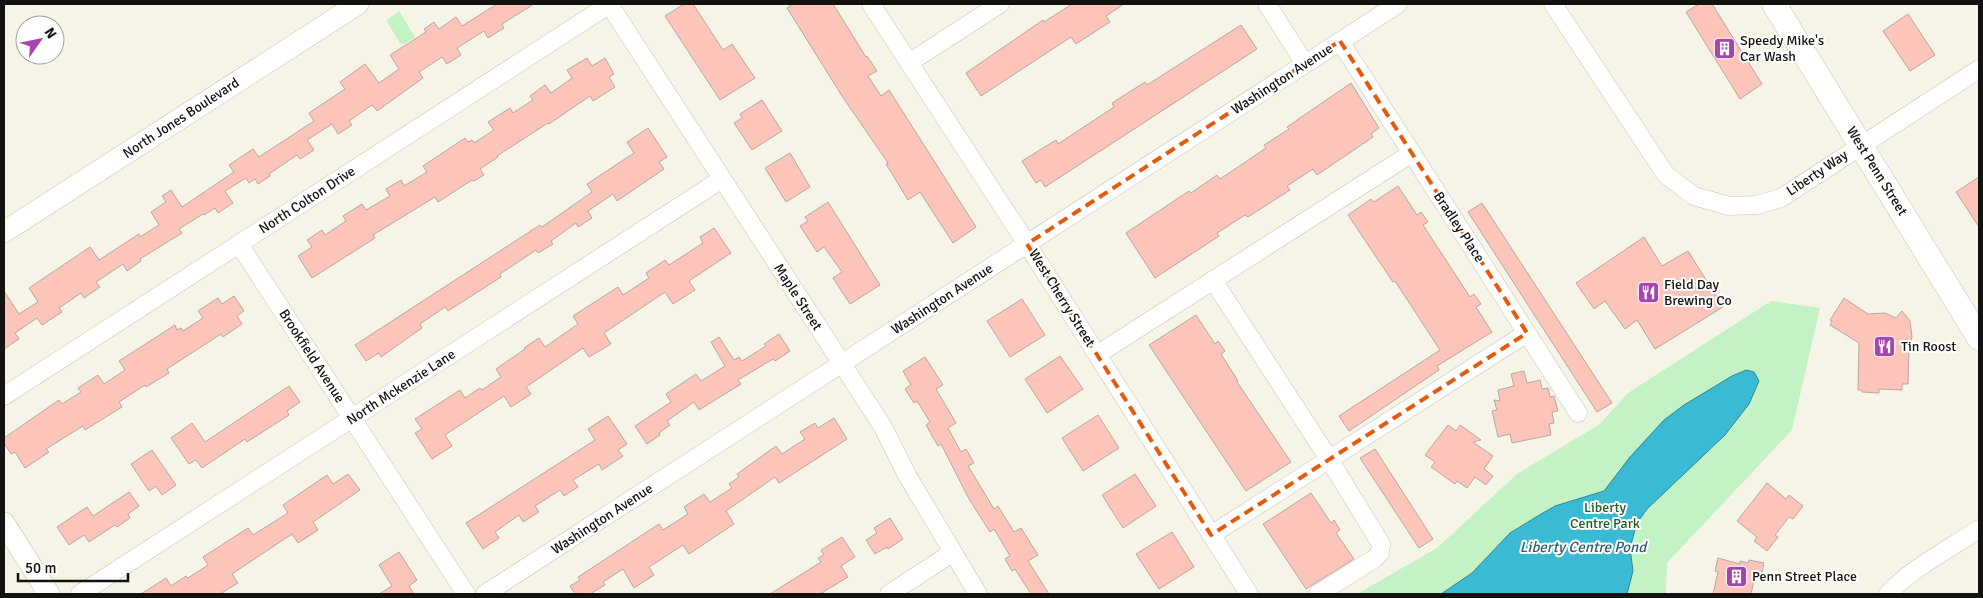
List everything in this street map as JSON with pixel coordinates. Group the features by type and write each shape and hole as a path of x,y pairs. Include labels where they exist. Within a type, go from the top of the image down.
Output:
{"main road":[{"name":"West Penn Street","path":"1774,4 1979,338"}],"street":[{"name":"North Jones Boulevard","path":"4,232 358,4"},
{"name":"Maple Street","path":"610,4 883,427 908,477 978,594"},
{"name":"North Colton Drive","path":"4,396 610,4"},
{"name":"West Cherry Street","path":"871,4 1028,244 1250,594"},
{"path":"910,62 1000,4"},
{"path":"1267,4 1306,64"},
{"name":"Washington Avenue","path":"485,594 1398,4"},
{"name":"Liberty Way","path":"1553,4 1666,175 1694,196 1728,206 1757,205 1781,198 1860,144 1979,69"},
{"name":"Bradley Place","path":"1340,41 1578,413"},
{"path":"1098,354 1412,153"},
{"name":"North Mckenzie Lane","path":"80,594 722,179"},
{"name":"Brookfield Avenue","path":"239,244 466,594"},
{"path":"1213,280 1378,538 1380,553 1374,559 1318,594"},
{"path":"1211,535 1527,333"},
{"path":"4,524 49,594"},
{"path":"1888,594 1915,571 1979,529"},
{"path":"888,594 952,553"}],"highlighted area":[{"path":"1340,41 1527,333 1211,535 1027,244"}],"green space":[{"path":"399,11 415,37 404,44 400,43 387,22 388,19"},
{"name":"Liberty Centre Park","path":"1771,301 1820,308 1792,430 1667,563 1666,594 1357,594 1437,548 1517,474 1600,424 1628,393"}],"water":[{"name":"Liberty Centre Pond","path":"1746,370 1754,372 1759,381 1749,404 1725,435 1647,509 1637,523 1630,548 1633,571 1627,594 1441,594 1472,573 1510,533 1555,506 1604,491 1630,457 1664,420 1684,405 1732,376"}],"building":[{"path":"497,4 534,4 502,24 504,28 488,38 484,31 457,48 461,55 447,64 442,57 419,72 423,78 377,111 372,105 349,121 352,125 338,134 332,124 307,140 314,150 300,159 297,155 258,184 255,179 249,183 246,178 225,191 233,203 218,213 215,208 179,229 182,233 140,259 141,261 127,271 123,264 96,282 100,287 84,298 81,293 59,308 62,312 42,325 37,318 15,333 19,339 4,349 4,291 19,314 38,302 29,288 90,247 99,260 139,234 140,237 159,225 151,212 166,202 162,196 171,190 182,207 234,172 229,165 253,149 259,157 314,121 309,113 345,89 340,82 365,64 379,83 399,69 390,55 426,32 424,29 434,22 439,29 456,17 462,26"},
{"path":"684,4 693,4 723,50 732,44 755,78 720,100 665,16"},
{"path":"793,4 833,4 866,57 877,71 868,76 881,96 889,90 976,227 953,243 920,192 908,200 886,164 888,163 842,96 787,8"},
{"path":"1072,4 1124,4 1106,16 1110,22 1076,44 1071,37 981,96 966,73 1043,20 1044,22"},
{"name":"Speedy Mike's Car Wash","path":"1699,4 1712,4 1762,84 1740,99 1686,12"},
{"path":"1908,14 1935,55 1910,71 1883,31"},
{"path":"1241,25 1257,49 1045,187 1041,180 1036,183 1022,161 1056,140 1058,144 1114,107 1112,103 1145,82 1147,85"},
{"path":"587,58 592,66 605,58 614,74 609,77 615,87 593,101 590,96 497,156 480,169 484,175 474,181 472,180 438,202 435,197 373,235 375,238 312,278 298,256 312,247 307,240 322,230 325,235 346,221 343,216 362,204 366,210 390,196 386,189 401,180 404,186 427,172 423,166 465,138 468,142 472,140 474,143 494,130 488,122 510,108 513,113 533,100 530,96 545,85 551,93 572,78 567,70"},
{"path":"1351,83 1379,128 1371,134 1373,137 1317,175 1313,169 1287,186 1290,190 1248,217 1245,215 1217,233 1219,236 1155,278 1126,233 1189,191 1191,193 1217,175 1220,179 1266,148 1264,145 1289,129 1287,127"},
{"path":"762,100 782,131 752,150 734,123 742,118 740,114"},
{"path":"648,128 667,157 659,162 664,169 617,201 613,194 588,211 592,218 578,227 576,223 551,241 553,244 538,253 536,250 500,274 501,277 448,311 445,307 420,324 422,328 381,357 379,353 366,361 355,345 540,225 542,227 592,192 587,184 634,153 627,142"},
{"path":"790,153 810,187 786,202 765,168"},
{"path":"1979,177 1979,227 1956,192"},
{"path":"1398,186 1417,215 1421,212 1428,222 1423,225 1470,297 1474,294 1481,304 1476,307 1492,332 1437,366 1439,370 1349,431 1339,416 1440,350 1395,281 1393,282 1348,215 1371,199 1374,202"},
{"path":"828,202 880,285 850,304 833,278 842,272 824,247 817,252 800,226 808,221 805,217"},
{"path":"1482,203 1612,403 1597,412 1468,212"},
{"path":"714,228 731,253 689,281 695,290 673,304 665,292 604,333 611,344 589,357 583,348 526,387 531,394 511,407 504,396 445,435 452,446 432,459 415,433 422,429 415,419 460,390 465,398 480,388 482,390 501,377 496,369 524,348 539,338 545,347 578,324 573,316 618,287 623,295 649,278 646,273 665,260 669,265 703,243 700,237"},
{"name":"Field Day Brewing Co","path":"1644,237 1662,266 1688,251 1723,307 1655,349 1637,320 1625,329 1605,301 1594,309 1576,283"},
{"path":"234,296 244,311 237,316 242,324 223,337 221,334 167,369 169,373 146,387 145,385 119,402 122,407 85,430 83,426 46,449 49,452 25,468 15,452 11,454 4,443 4,438 59,400 62,404 81,392 78,388 98,375 104,384 125,370 119,361 175,325 177,330 181,328 183,331 203,318 198,311 218,298 222,304"},
{"name":"Tin Roost","path":"1844,298 1868,314 1885,313 1896,318 1902,311 1910,321 1912,337 1909,349 1908,384 1902,384 1902,390 1879,389 1879,393 1858,390 1859,343 1830,325 1832,321 1830,320"},
{"path":"1022,299 1045,335 1010,357 987,321"},
{"path":"1196,315 1215,344 1218,341 1225,351 1221,354 1237,382 1291,462 1246,491 1149,345"},
{"path":"779,334 790,351 738,380 741,384 699,410 694,402 667,421 670,425 647,444 635,426 671,402 666,394 696,374 701,381 725,366 711,342 719,337 734,360 739,357 742,361 766,346 764,344"},
{"path":"1060,356 1083,389 1047,413 1025,379"},
{"path":"925,357 943,385 936,389 956,423 948,428 961,452 966,449 974,463 968,466 994,509 998,506 1014,532 1021,528 1038,555 1028,561 1049,594 1031,594 1015,569 1012,571 1005,559 1010,556 994,529 990,532 969,499 941,444 938,446 926,425 930,422 917,401 914,403 905,389 911,385 903,371"},
{"path":"1524,371 1527,383 1540,380 1542,389 1548,388 1550,397 1554,396 1558,411 1552,412 1554,423 1549,424 1551,435 1512,443 1510,434 1498,437 1492,411 1497,410 1494,400 1500,401 1498,390 1514,386 1511,374"},
{"path":"289,386 300,402 287,411 289,415 247,442 245,439 202,468 196,460 189,464 171,438 192,423 205,442"},
{"path":"1098,415 1119,448 1083,471 1062,438"},
{"path":"608,416 627,444 618,450 623,456 602,470 599,464 573,480 578,487 564,496 560,490 535,506 539,512 523,522 519,515 495,532 499,538 483,549 466,523 595,440 588,429"},
{"path":"834,418 847,439 779,483 775,477 726,511 734,524 689,554 683,545 649,567 654,575 634,588 623,569 603,582 605,585 590,594 575,594 570,586 580,580 578,577 659,524 663,530 688,514 684,507 704,494 710,502 732,488 729,484 739,477 737,474 776,446 782,454 805,439 800,432 815,423 818,428"},
{"path":"1448,425 1456,431 1460,425 1481,440 1473,442 1493,456 1484,469 1493,476 1486,485 1475,477 1467,488 1457,481 1455,484 1431,467 1435,462 1425,455"},
{"path":"1375,449 1433,539 1419,548 1360,458"},
{"path":"152,450 176,485 162,495 156,486 149,491 131,464"},
{"path":"348,474 360,490 313,522 318,530 298,543 292,534 232,574 238,583 220,594 141,594 166,578 171,586 186,576 188,578 208,565 203,557 248,528 253,535 288,513 283,505 327,475 333,484"},
{"path":"1135,474 1156,506 1123,528 1102,495"},
{"path":"1767,483 1786,499 1789,495 1803,506 1793,519 1789,517 1775,535 1778,537 1767,551 1754,541 1757,537 1737,521"},
{"path":"129,492 139,506 128,514 130,518 117,527 115,525 89,542 84,535 69,545 57,527 87,507 93,516"},
{"path":"1311,493 1331,523 1334,520 1340,530 1336,533 1354,559 1306,589 1263,524"},
{"path":"890,518 903,539 888,549 887,547 875,554 866,540 877,533 874,528"},
{"path":"1172,532 1194,567 1159,589 1136,554"},
{"path":"842,537 855,557 841,566 848,577 820,594 770,594 821,562 818,558 824,555 821,550"},
{"path":"399,552 417,580 409,586 414,594 379,594 392,586 379,565"},
{"name":"Penn Street Place","path":"1718,558 1740,564 1740,561 1748,563 1749,560 1764,563 1761,577 1755,575 1751,594 1713,594 1718,572 1715,571"}],"place":[{"name":"Speedy Mike's Car Wash","path":"1724,48"},
{"name":"Field Day Brewing Co","path":"1648,292"},
{"name":"Tin Roost","path":"1885,346"},
{"name":"Penn Street Place","path":"1736,576"}]}
